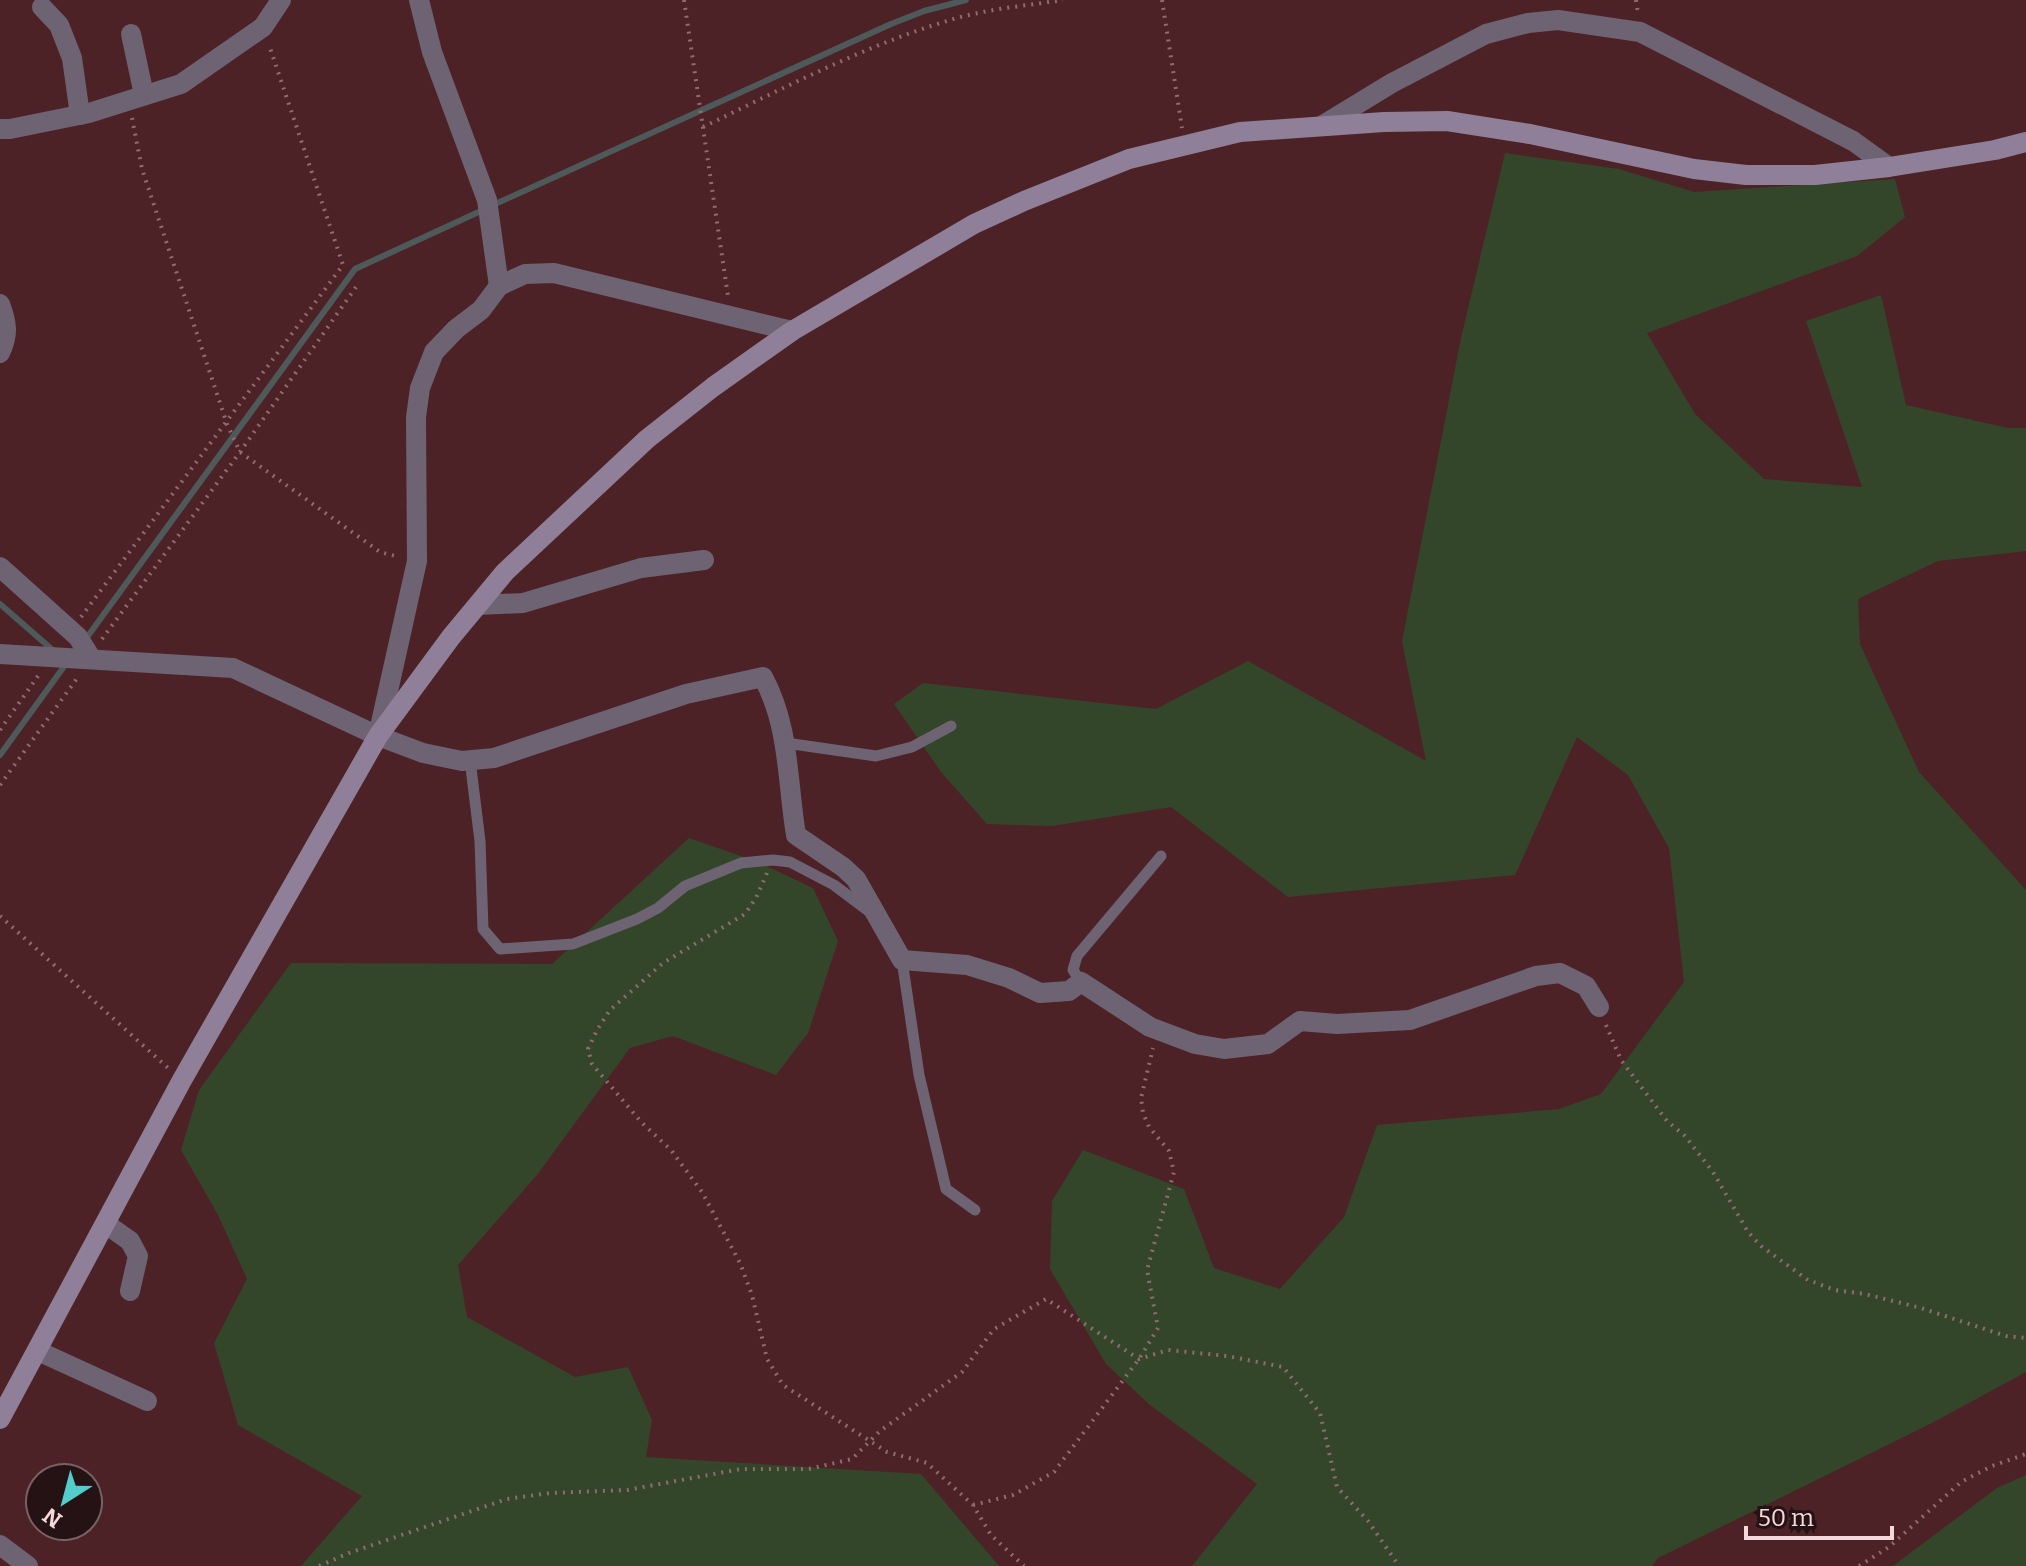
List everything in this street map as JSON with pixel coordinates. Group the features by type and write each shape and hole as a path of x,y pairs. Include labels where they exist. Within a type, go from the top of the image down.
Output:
{"street":[{"path":"0,129 80,115 181,84 263,27 281,0"},
{"path":"419,0 432,52 487,200 499,286"},
{"path":"42,7 59,25 72,58 80,115"},
{"path":"1323,125 1392,83 1486,34 1528,23 1558,20 1640,32 1853,141 1889,167"},
{"path":"131,34 136,98"},
{"path":"0,1419 182,1080 378,736 505,572 647,439 792,331 974,224 1024,201 1129,159 1240,132 1323,125 1447,121 1530,134 1694,169 1746,175 1815,175 1889,167 2026,142"},
{"path":"378,736 417,561 416,417 420,388 434,352 481,310 499,286 525,274 554,273 792,331"},
{"path":"0,304 7,323 6,340 0,353"},
{"path":"478,605 523,603 641,568 704,560"},
{"path":"0,567 71,631 91,658"},
{"path":"0,654 233,668 378,736 423,753 470,760 494,758 686,694 763,677 772,694 786,743 796,835 856,879 902,960 967,965 1009,978 1040,993 1069,991 1081,982 1157,1030 1195,1044 1224,1049 1268,1044 1300,1021 1337,1024 1410,1020 1536,976 1560,973 1586,986 1599,1007"},
{"path":"106,1224 130,1241 138,1256 130,1291"},
{"path":"38,1351 147,1401"},
{"path":"0,1545 28,1566"}],"lane":[{"path":"786,743 876,756 912,747 951,726"},
{"path":"470,760 480,841 483,929 500,949 573,944 658,908 685,886 741,863 773,860 790,862 834,885 877,917"},
{"path":"1081,982 1073,970 1077,956 1161,856"},
{"path":"902,960 919,1075 946,1189 975,1210"}],"path":[{"path":"684,0 731,315"},
{"path":"703,127 918,30 951,19 1063,0"},
{"path":"1162,0 1184,144"},
{"path":"71,631 343,265 263,27"},
{"path":"136,98 142,169 227,424 240,452 380,552 417,561"},
{"path":"0,785 356,287"},
{"path":"0,730 52,657"},
{"path":"773,860 756,898 745,914 663,963 610,1010 588,1049 596,1072 671,1150 702,1192 740,1263 752,1295 767,1359 783,1385 887,1452 927,1463 973,1505 991,1535 1024,1566"},
{"path":"0,916 182,1080"},
{"path":"1599,1007 1621,1060 1667,1121 1685,1136 1713,1172 1748,1232 1761,1246 1808,1280 1835,1290 1921,1308 2006,1336 2026,1338"},
{"path":"973,1505 1013,1495 1054,1472 1139,1359 1158,1328 1158,1315 1149,1290 1147,1270 1174,1172 1169,1151 1149,1127 1141,1098 1157,1030"},
{"path":"319,1566 507,1499 550,1493 627,1490 741,1469 809,1469 852,1459 868,1441 962,1372 994,1329 1046,1299 1139,1359"},
{"path":"1139,1359 1168,1350 1227,1356 1283,1367 1320,1413 1337,1487 1368,1521 1399,1566"},
{"path":"1859,1566 1889,1547 1961,1482 1992,1466 2026,1454"}],"green space":[{"path":"1505,153 1619,169 1694,192 1895,179 1905,217 1857,256 1647,333 1695,414 1764,479 1862,487 1806,321 1881,295 1906,405 2008,428 2026,428 2026,551 1938,561 1858,599 1860,644 1919,772 2026,890 2026,1372 1930,1424 1658,1558 1652,1566 1192,1566 1257,1484 1150,1405 1106,1364 1050,1269 1052,1201 1083,1150 1184,1189 1214,1268 1280,1289 1344,1217 1377,1125 1559,1109 1601,1094 1684,982 1669,848 1628,775 1577,737 1515,875 1288,897 1171,807 1052,826 987,824 941,772 894,704 923,683 1156,709 1248,661 1426,761 1402,641 1461,338"},
{"path":"689,838 758,862 813,888 838,941 808,1033 776,1075 673,1036 630,1048 537,1175 458,1265 467,1317 575,1377 628,1367 652,1420 646,1457 921,1474 999,1566 301,1566 362,1496 238,1425 214,1343 247,1279 218,1215 181,1150 199,1090 291,963 552,964"},
{"path":"2026,1475 2026,1566 1893,1566 1997,1488"}],"waterway":[{"path":"493,205 891,24 966,0"},
{"path":"85,640 355,269 483,210"},
{"path":"0,604 55,652"},
{"path":"0,755 68,661"}]}
